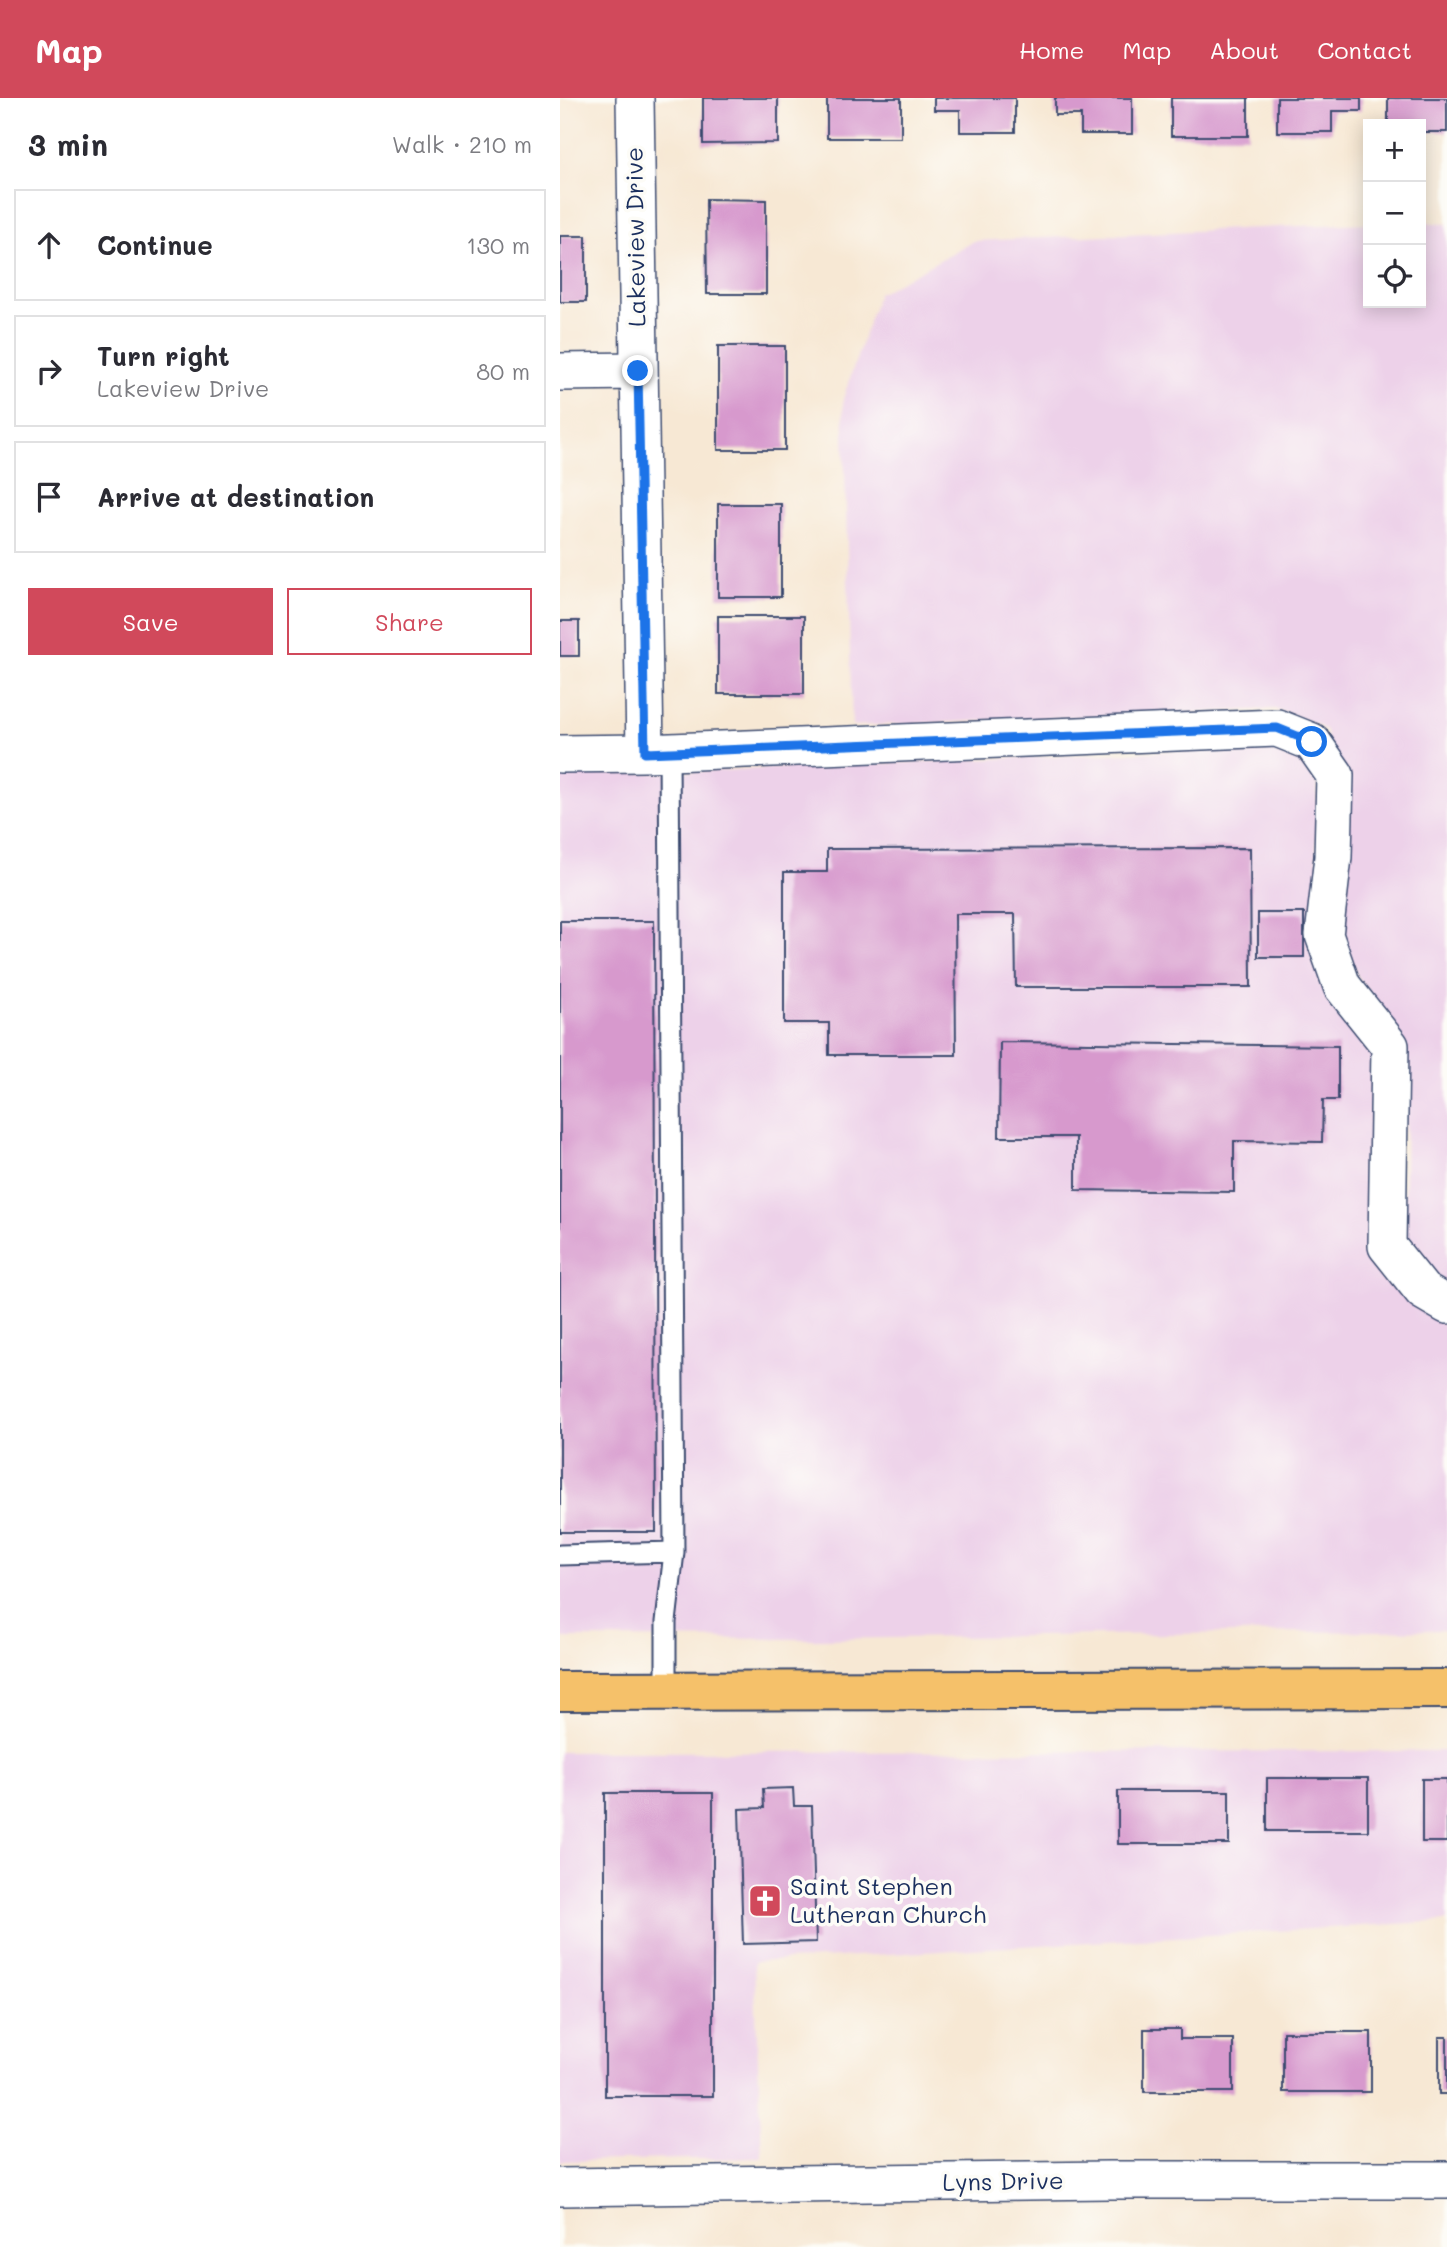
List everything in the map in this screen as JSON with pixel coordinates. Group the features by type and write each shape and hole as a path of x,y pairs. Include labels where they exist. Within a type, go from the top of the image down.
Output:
{"main road":[{"path":"560,1691 1447,1689"}],"street":[{"name":"Lakeview Drive","path":"635,98 638,371 657,753"},
{"path":"560,372 638,371"},
{"path":"560,754 657,753 1277,728 1312,742 1335,775 1333,857 1324,935 1342,986 1390,1046 1387,1245 1423,1291 1447,1306"},
{"name":"Lyns Drive","path":"560,2187 1108,2180 1447,2180"}],"lane":[{"path":"657,753 674,1552 666,1622 666,1690"},
{"path":"560,1555 674,1552"}],"shaded area":[{"path":"1363,223 1363,308 1426,308 1426,223 1447,224 1447,1284 1434,1275 1404,1238 1407,1047 1357,975 1341,933 1326,731 1318,725 1276,709 852,726 843,399 878,294 974,241"},
{"path":"1274,747 1302,759 1317,782 1316,856 1373,1053 1415,1307 1447,1327 1447,1630 819,1639 560,1638 560,774 663,773"},
{"path":"1447,1751 1447,1921 754,1962 762,2158 560,2161 560,1752"}],"building":[{"path":"703,98 778,98 778,143 703,144"},
{"path":"827,98 901,98 901,138 827,138"},
{"path":"934,98 1015,98 1015,132 960,132 960,110 934,110"},
{"path":"1055,98 1132,98 1132,134 1081,134 1081,115 1055,115"},
{"path":"1171,98 1248,98 1248,136 1171,136"},
{"path":"1277,98 1361,98 1361,111 1332,111 1332,132 1277,132"},
{"path":"1388,98 1447,98 1447,132 1426,132 1426,119 1388,119"},
{"path":"706,199 766,200 766,294 707,294"},
{"path":"560,236 586,236 586,302 560,302"},
{"path":"718,346 785,346 785,450 718,450"},
{"path":"718,504 781,504 781,597 718,597"},
{"path":"718,616 804,616 804,694 718,694"},
{"path":"560,621 579,621 579,656 560,656"},
{"path":"1250,848 1251,987 1016,987 1015,914 955,914 956,1055 829,1055 829,1023 784,1023 784,872 827,872 827,849"},
{"path":"1258,913 1304,913 1304,957 1258,957"},
{"path":"560,921 654,921 656,1532 560,1532"},
{"path":"1000,1042 1338,1046 1338,1100 1323,1100 1322,1142 1234,1141 1234,1192 1076,1190 1076,1137 999,1137"},
{"path":"1267,1778 1368,1778 1368,1831 1267,1831"},
{"path":"1422,1779 1447,1779 1447,1842 1422,1842"},
{"path":"793,1788 794,1806 812,1806 816,1942 743,1944 739,1809 764,1808 763,1789"},
{"path":"1118,1791 1229,1791 1229,1844 1118,1844"},
{"path":"605,1793 713,1793 713,2096 605,2096"},
{"path":"1144,2029 1180,2029 1180,2039 1233,2039 1233,2092 1144,2092"},
{"path":"1283,2032 1371,2032 1371,2092 1283,2092"},
{"path":"1439,2037 1447,2037 1447,2094 1439,2094"}],"place":[{"name":"Saint Stephen Lutheran Church","path":"765,1901"}],"route":[{"path":"638,371 645,753 1277,728 1312,742"}]}
